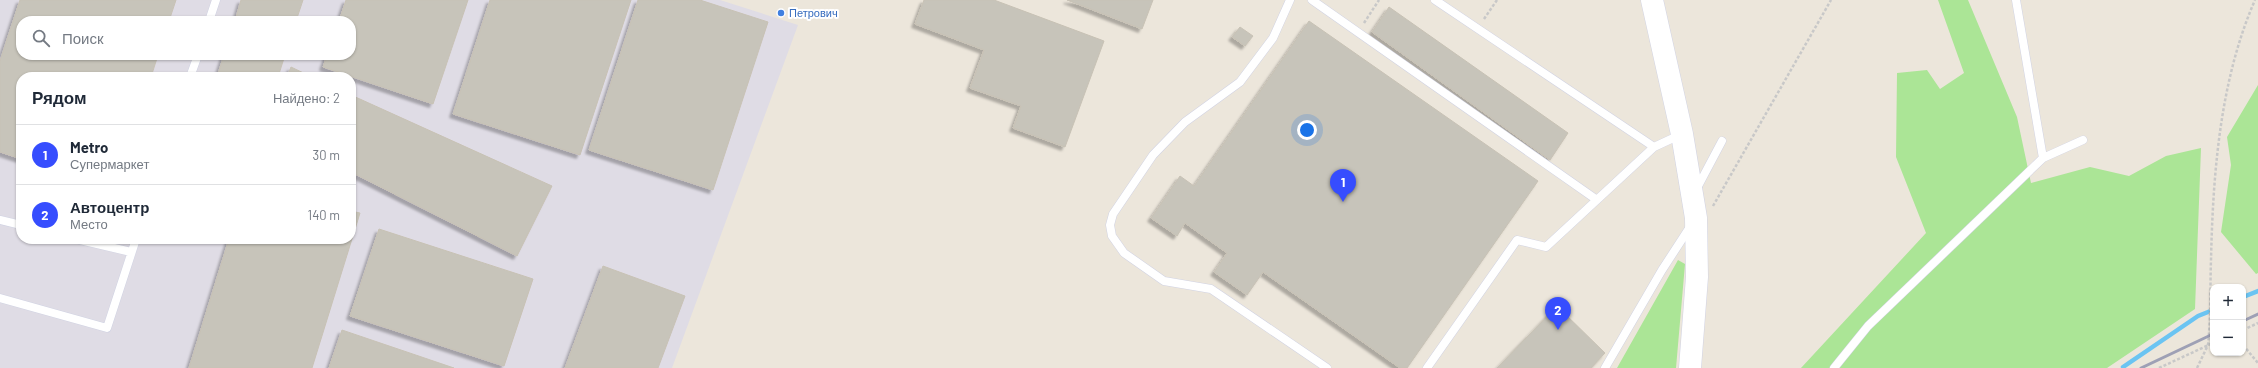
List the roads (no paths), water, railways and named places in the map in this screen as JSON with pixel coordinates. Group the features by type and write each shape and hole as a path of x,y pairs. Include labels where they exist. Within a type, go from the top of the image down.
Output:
{"street":[{"path":"1652,0 1682,134 1693,196 1705,214 1696,278 1690,368"}],"lane":[{"path":"211,16 216,0"},
{"path":"1290,0 1273,38 1240,82 1185,122 1153,155 1112,214 1110,225 1112,236 1124,253 1164,281 1211,289 1327,368"},
{"path":"1312,0 1597,200"},
{"path":"1435,0 1654,147"},
{"path":"2016,0 2043,158"},
{"path":"192,72 196,60"},
{"path":"1427,368 1517,240 1546,246 1654,147 1682,134"},
{"path":"1834,368 1868,326 2043,158 2083,140"},
{"path":"1693,196 1722,141"},
{"path":"1605,368 1662,270 1705,214"},
{"path":"0,220 16,225"},
{"path":"97,244 131,252"},
{"path":"0,298 108,328 134,244"}],"waterway":[{"path":"2246,296 2258,291"},
{"path":"2123,367 2198,316 2210,311"}],"railway":[{"path":"2245,320 2258,314"},
{"path":"2141,368 2210,335"}],"place":[{"name":"Петрович","path":"781,13"},
{"name":"Metro","path":"1343,202"},
{"name":"Автоцентр","path":"1558,330"}]}
